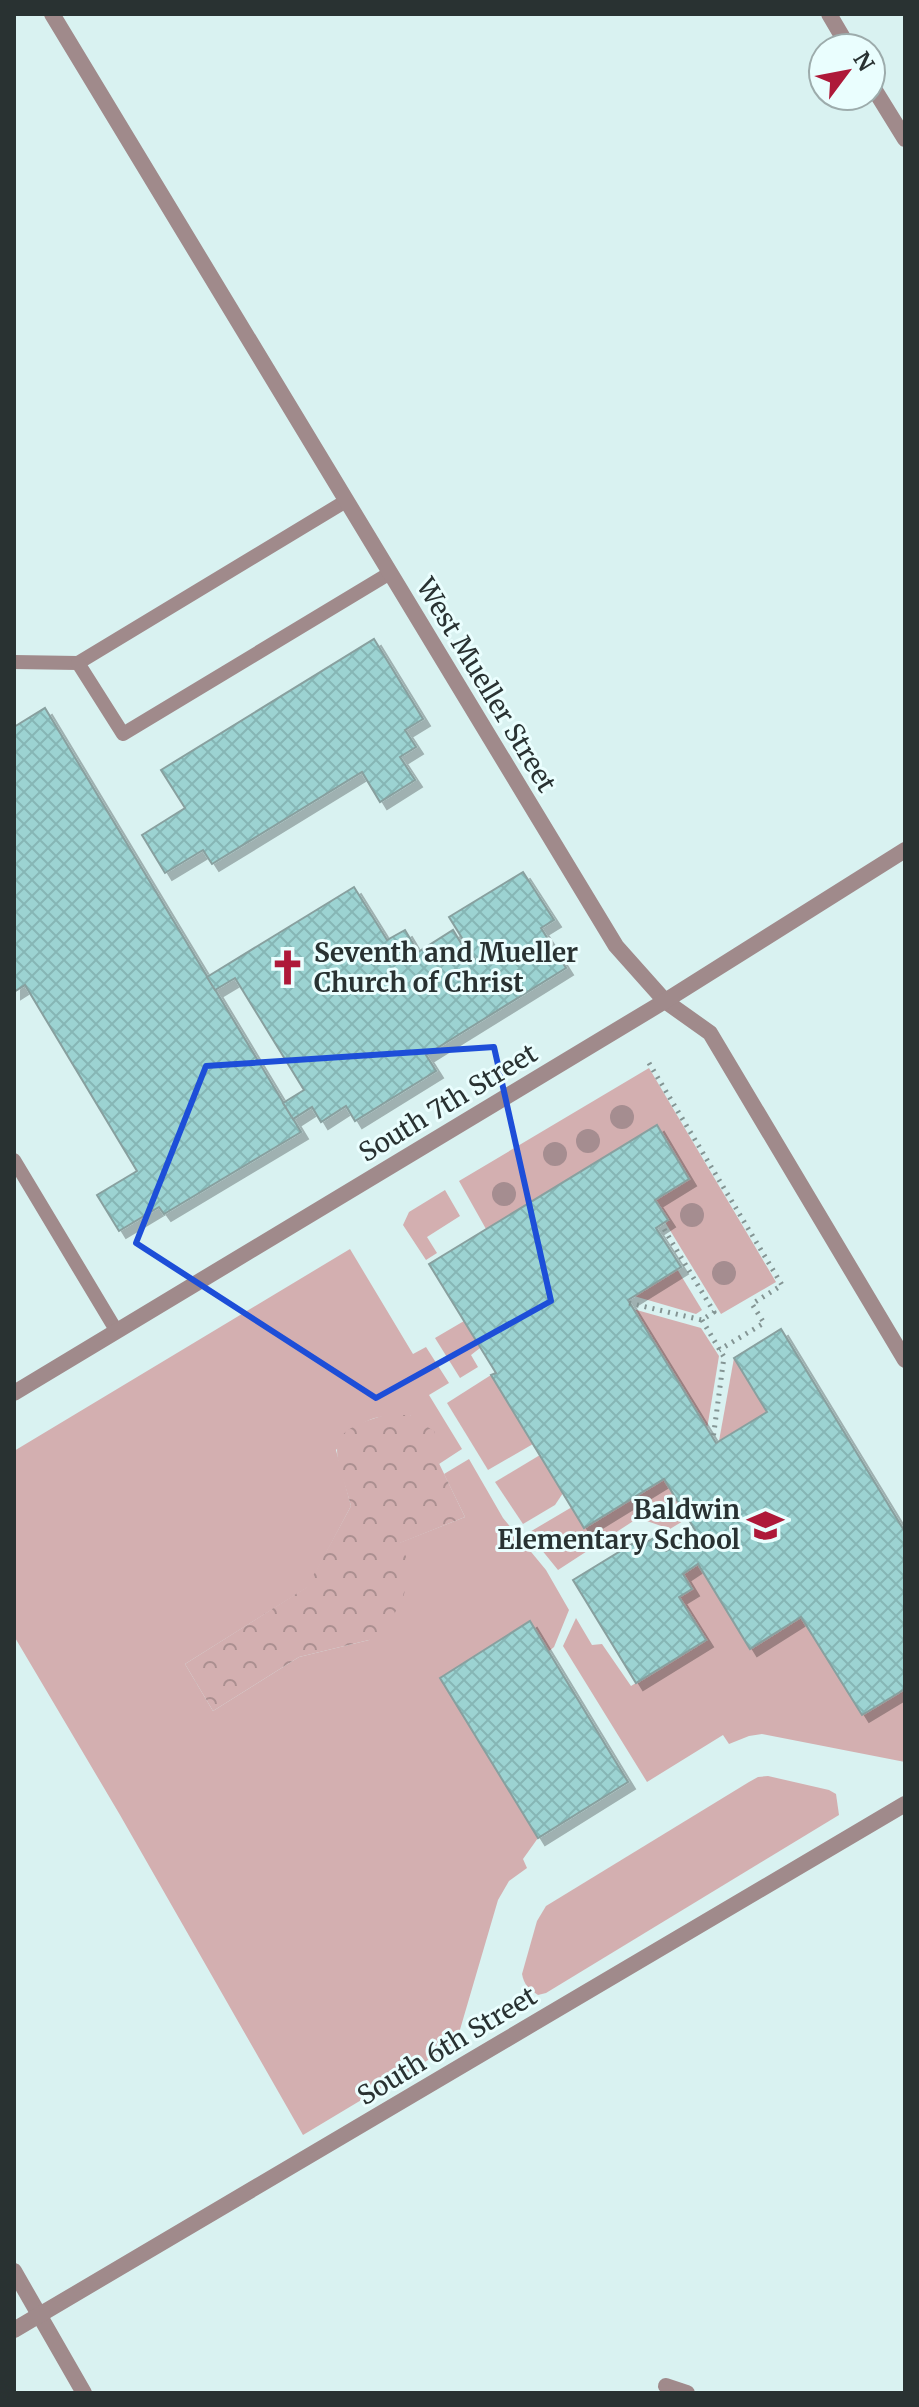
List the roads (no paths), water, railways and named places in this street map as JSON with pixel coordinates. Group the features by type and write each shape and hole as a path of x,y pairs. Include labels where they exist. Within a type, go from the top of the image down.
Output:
{"street":[{"name":"West Mueller Street","path":"52,14 616,946 665,1001 710,1033 905,1360"},
{"path":"829,14 840,32"},
{"path":"887,110 905,139"},
{"name":"South 7th Street","path":"14,1393 665,1001 905,850"},
{"name":"South 6th Street","path":"14,2330 905,1804"},
{"path":"14,2271 84,2393"},
{"path":"666,2386 687,2393"}],"lane":[{"path":"14,662 78,663 346,501"},
{"path":"78,663 123,734 390,573"},
{"path":"14,1160 116,1330"}],"place":[{"name":"Seventh and Mueller Church of Christ","path":"288,968"},
{"name":"Baldwin Elementary School","path":"766,1525"}]}
